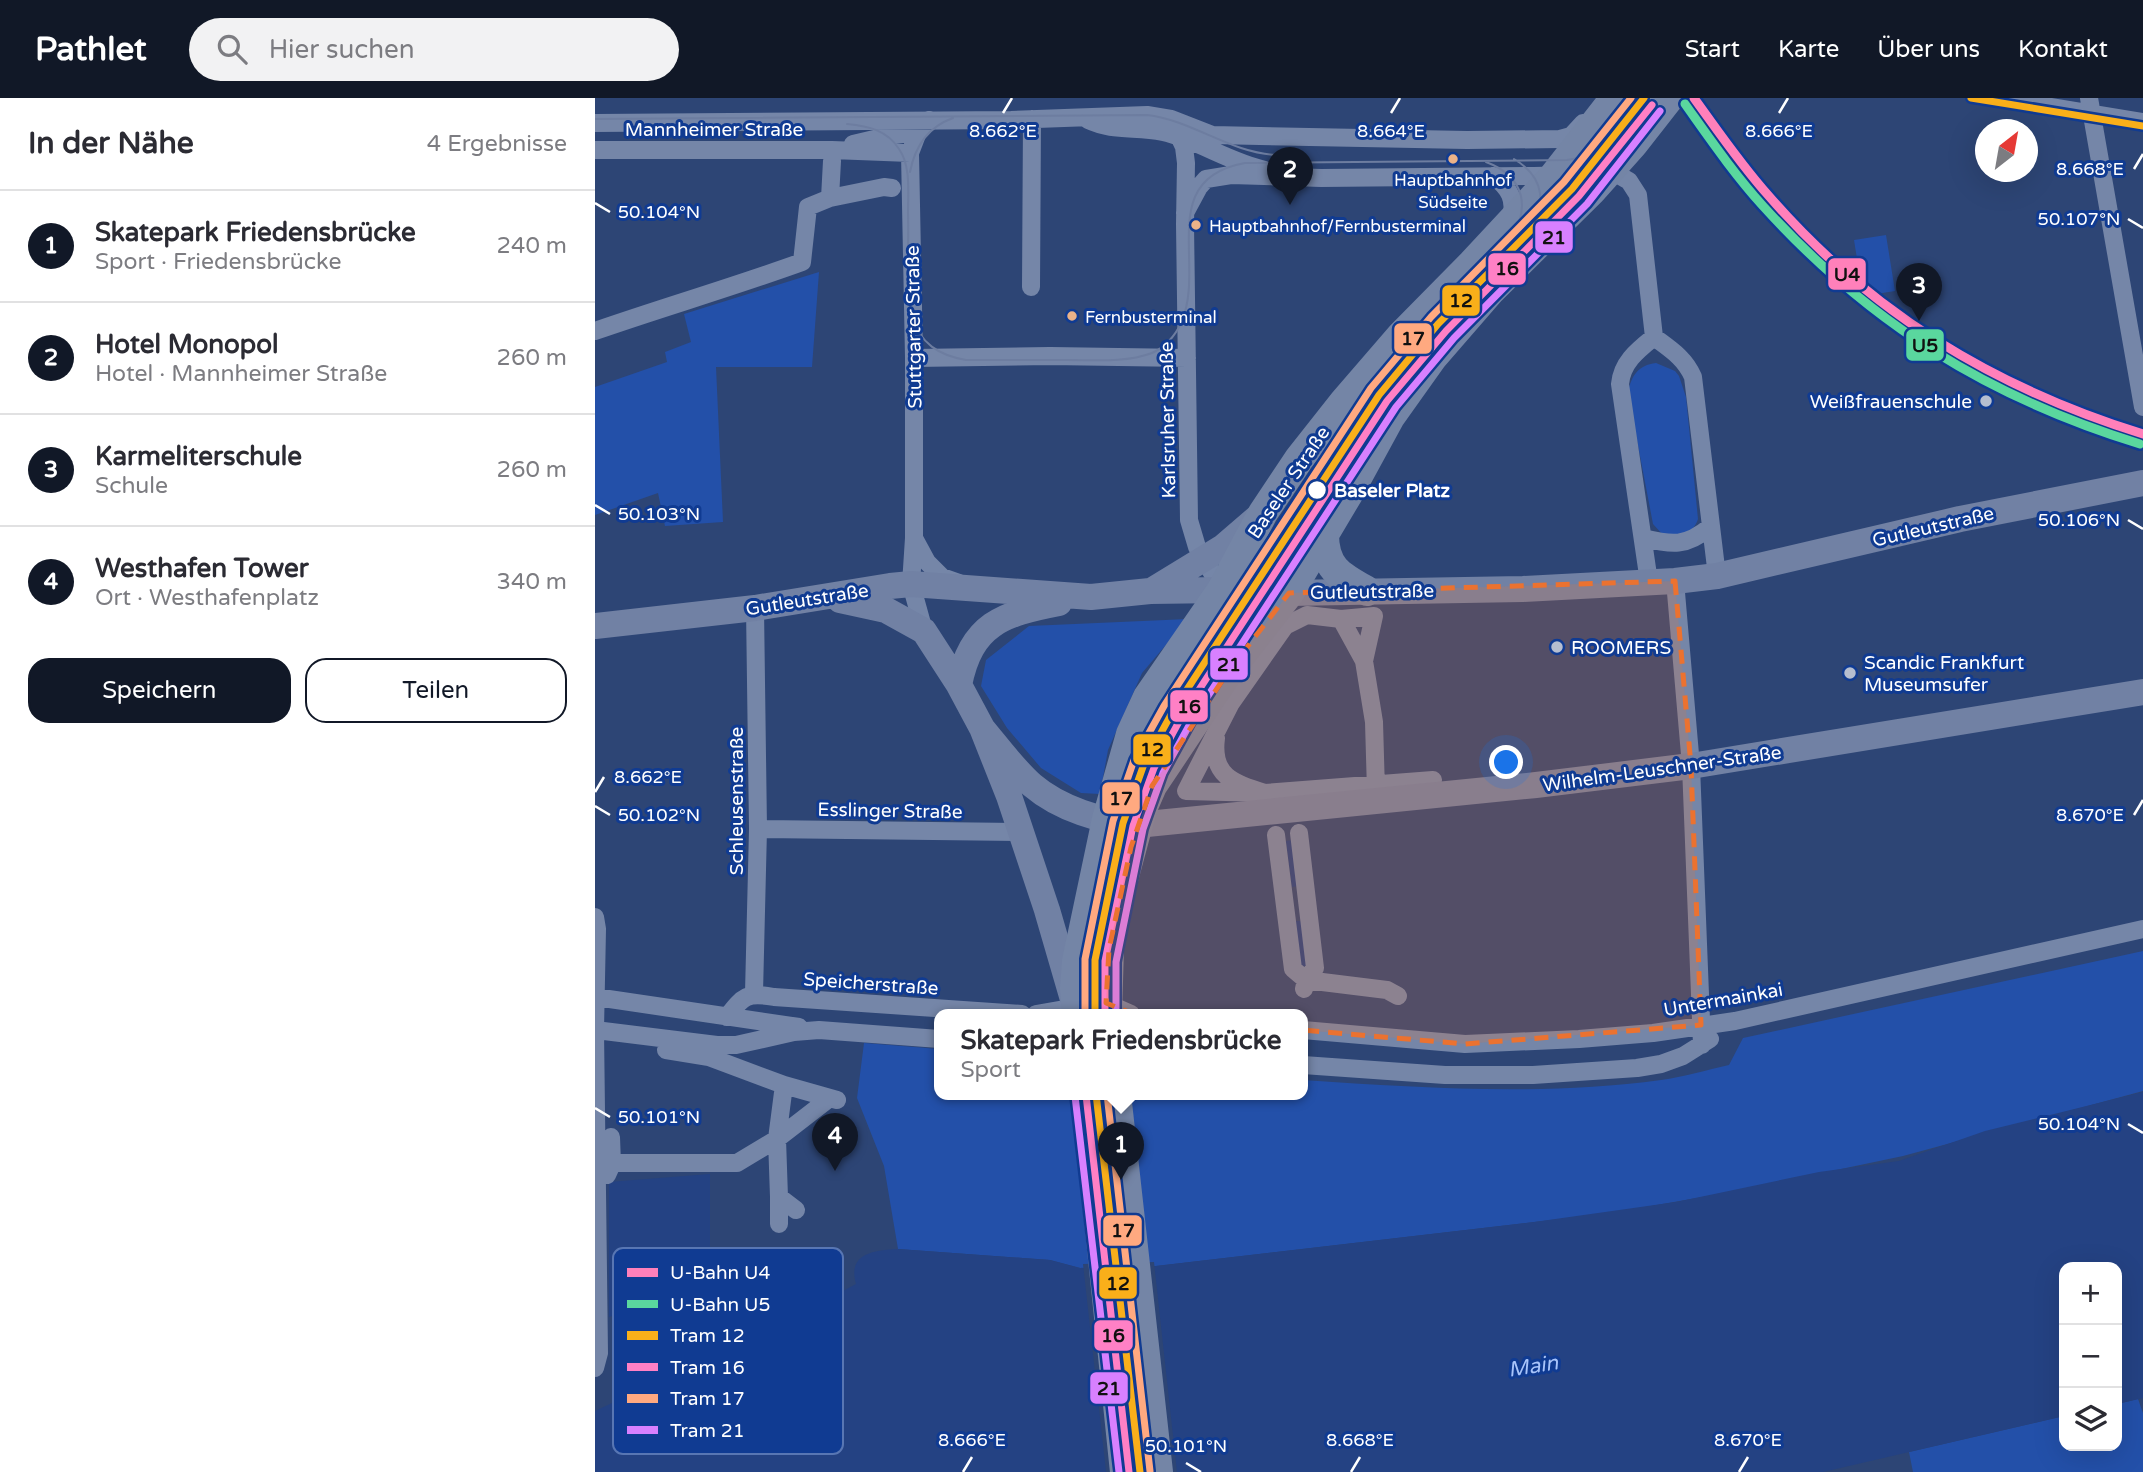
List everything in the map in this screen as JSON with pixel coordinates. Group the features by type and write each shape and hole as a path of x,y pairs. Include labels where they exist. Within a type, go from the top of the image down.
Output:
{"main road":[{"name":"Baseler Straße","path":"1222,590 1263,513 1299,459 1344,402 1401,336 1562,167 1615,98"},
{"path":"1115,1009 1109,949 1117,902 1137,825 1152,786 1230,669 1302,606 1325,534 1390,417 1432,358 1491,290 1610,170 1669,98"},
{"name":"Gutleutstraße","path":"595,626 755,608 911,584 1091,597 1150,591 1222,590 1302,606 1371,603 1523,589 1675,581 1717,576 1960,519 2143,483"},
{"path":"1150,591 1223,547 1263,513"},
{"path":"1325,534 1324,549 1333,568 1371,603"},
{"path":"1077,1009 1077,961 1107,820 1131,734 1149,697 1222,590 1236,615 1238,629 1230,669"},
{"name":"Stuttgarter Straße","path":"828,597 886,610 924,631 959,685 982,728 1021,832"},
{"path":"959,685 964,660 980,635 995,623 1025,610 1091,597"},
{"name":"Wilhelm-Leuschner-Straße","path":"1137,825 1536,785 1691,766 2143,692"},
{"name":"Stuttgarter Straße","path":"982,728 1033,785 1062,803 1107,820"},
{"path":"1107,820 1137,825"},
{"path":"1021,832 1076,1009"},
{"path":"1087,1100 1125,1472"},
{"path":"1117,1100 1158,1472"}],"street":[{"name":"Mannheimer Straße","path":"595,123 923,126 1134,115 1171,119 1212,135 1560,139 1571,136 1602,98"},
{"path":"1996,98 2091,106 2143,122"},
{"path":"2091,106 2143,407"},
{"path":"1031,287 1032,119"},
{"name":"Mannheimer Straße","path":"1085,119 1116,129 1153,130 1179,137 1254,167 1321,178"},
{"name":"Karlsruher Straße","path":"1171,119 1184,147 1186,163 1189,520 1197,547 1222,590"},
{"name":"Mannheimer Straße","path":"832,161 887,136 923,126"},
{"name":"Stuttgarter Straße","path":"923,126 910,153 914,358 914,538 911,584 924,631"},
{"path":"1254,137 1246,144 1244,154 1254,167"},
{"name":"Mannheimer Straße","path":"595,150 832,161 910,153"},
{"path":"832,161 840,189 857,193"},
{"path":"830,198 832,161"},
{"name":"Mannheimer Straße","path":"1185,213 1206,179 1231,175 1321,178 1493,176 1562,167 1610,170"},
{"path":"1610,170 1629,181 1639,195 1654,337 1678,354 1693,377 1717,576"},
{"path":"1493,176 1504,184 1511,195 1513,210 1507,227"},
{"path":"595,331 802,262 808,207 830,198 884,187 892,188"},
{"path":"1649,582 1621,374 1632,355 1654,337"},
{"path":"914,358 1187,358"},
{"path":"1643,538 1674,544 1699,536 1710,527"},
{"path":"914,538 927,562 942,577 972,588"},
{"path":"1675,581 1691,766 1702,1045"},
{"path":"1371,603 1364,661 1374,722 1376,788"},
{"name":"Gutleutstraße","path":"1302,606 1340,615 1371,603"},
{"path":"1302,606 1249,675 1186,791 1265,793 1376,788 1433,780"},
{"name":"Schleusenstraße","path":"754,993 758,829 755,608"},
{"path":"1340,615 1364,661"},
{"path":"1217,731 1214,753 1220,771 1241,786 1265,793"},
{"name":"Esslinger Straße","path":"758,829 1021,832"},
{"path":"1299,833 1309,902 1313,980"},
{"path":"1276,835 1293,969 1313,980 1387,990 1398,996"},
{"path":"1284,906 1309,902"},
{"path":"595,917 595,1030 602,1169 599,1353 595,1367"},
{"name":"Untermainkai","path":"1308,1030 1465,1045 1653,1033 1735,1021 2143,929"},
{"path":"726,1017 740,1000 754,993"},
{"name":"Speicherstraße","path":"754,993 774,997 949,1009"},
{"path":"596,997 819,1030 934,1039"},
{"path":"1308,1065 1445,1075 1533,1075 1637,1068 1661,1064 1683,1056 1735,1021"},
{"path":"595,1030 717,1045 736,1045 794,1032 819,1030"},
{"path":"602,1169 737,1163 834,1099 784,1085 709,1057 625,1043"},
{"path":"779,1224 777,1139 784,1085"},
{"path":"602,1169 611,1137"},
{"path":"779,1197 796,1210"}],"highlighted area":[{"path":"1675,581 1691,766 1701,1025 1465,1044 1138,1016 1106,1003 1109,949 1131,847 1152,786 1230,669 1289,593"}],"shaded area":[{"path":"1886,235 1895,291 1863,296 1854,240"},
{"path":"819,272 812,367 716,367 723,522 665,526 658,493 595,515 595,387 667,362 665,352 691,342 684,314"},
{"path":"1656,363 1675,371 1686,397 1698,519 1689,532 1680,534 1663,535 1653,524 1628,393 1636,372 1644,366"},
{"path":"1188,619 1142,673 1108,750 1100,794 1081,793 1041,768 1007,728 981,686 986,660 1029,626"},
{"path":"2143,951 2143,1091 1903,1156 1731,1192 1611,1213 1156,1266 1080,1268 1050,1260 898,1249 884,1166 857,1098 864,1043 934,1049 934,1100 1308,1100 1308,1080 1438,1088 1527,1089 1661,1080 1729,1065 1743,1038"},
{"path":"2138,1399 2143,1413 2143,1472 1913,1472 1909,1452 2059,1417 2059,1451 2122,1451 2122,1403"}],"water":[{"path":"1293,840 1299,886 1292,887 1286,841"},
{"path":"1295,921 1301,921 1308,966 1301,967"},
{"name":"Main","path":"2143,1092 2143,1398 2122,1403 2122,1262 2059,1262 2059,1417 1823,1472 595,1472 595,1411 613,1403 613,1454 843,1454 843,1291 856,1284 854,1274 859,1260 872,1252 898,1249 1050,1260 1080,1268 1156,1266 1534,1222 1676,1202 1819,1172 1899,1161 1985,1131"},
{"path":"710,1174 710,1248 613,1248 613,1315 595,1323 609,1182"}],"pier":[{"path":"595,1178 609,1178 609,1321 595,1327"},
{"path":"1154,1262 1177,1472 1106,1472 1083,1264"}],"tram line":[{"name":"17","path":"1085,1009 1085,959 1113,821 1134,760 1164,706 1371,388 1431,317 1564,182 1631,98"},
{"name":"12","path":"1095,1009 1095,960 1123,823 1144,764 1173,711 1379,395 1438,324 1572,189 1644,98"},
{"name":"12","path":"1971,98 2143,126"},
{"name":"16","path":"1105,1009 1105,961 1133,826 1154,768 1182,716 1387,401 1446,331 1579,196 1652,105"},
{"name":"21","path":"1116,1009 1116,962 1143,829 1163,773 1191,722 1396,407 1454,338 1587,204 1660,111"},
{"path":"595,119 1147,115 1180,123 1243,149 1276,155"},
{"path":"910,172 915,154 924,139 936,127 953,118"},
{"path":"847,124 883,133 903,156 908,180 908,278 911,316 920,334 932,347 947,355 966,360 1121,360 1142,356 1161,348 1179,328 1188,300 1192,206 1201,187 1217,172 1245,163 1567,160 1590,153 1620,128"},
{"path":"1514,159 1532,175 1540,193 1538,213 1527,234"},
{"path":"1486,162 1510,176 1521,195 1520,218 1509,242"},
{"name":"21","path":"1075,1100 1119,1472"},
{"name":"16","path":"1087,1100 1129,1472"},
{"name":"12","path":"1097,1100 1140,1472"},
{"name":"17","path":"1108,1100 1150,1471"}],"metro line":[{"name":"U4","path":"1694,98 1748,172 1807,237 1849,276 1892,310 1938,342 2036,394 2143,434"},
{"name":"U5","path":"1685,104 1732,169 1763,206 1804,248 1889,321 1935,352 2032,404 2140,444"}],"place":[{"name":"Hauptbahnhof Südseite","path":"1453,159"},
{"name":"Hotel Monopol","path":"1290,205"},
{"name":"Hauptbahnhof/Fernbusterminal","path":"1196,225"},
{"name":"Fernbusterminal","path":"1072,316"},
{"name":"Karmeliterschule","path":"1919,321"},
{"name":"Weißfrauenschule","path":"1986,401"},
{"name":"Baseler Platz","path":"1317,490"},
{"name":"ROOMERS","path":"1557,647"},
{"name":"Scandic Frankfurt Museumsufer","path":"1850,673"},
{"name":"Westhafen Tower","path":"835,1171"},
{"name":"Skatepark Friedensbrücke","path":"1121,1180"}]}
